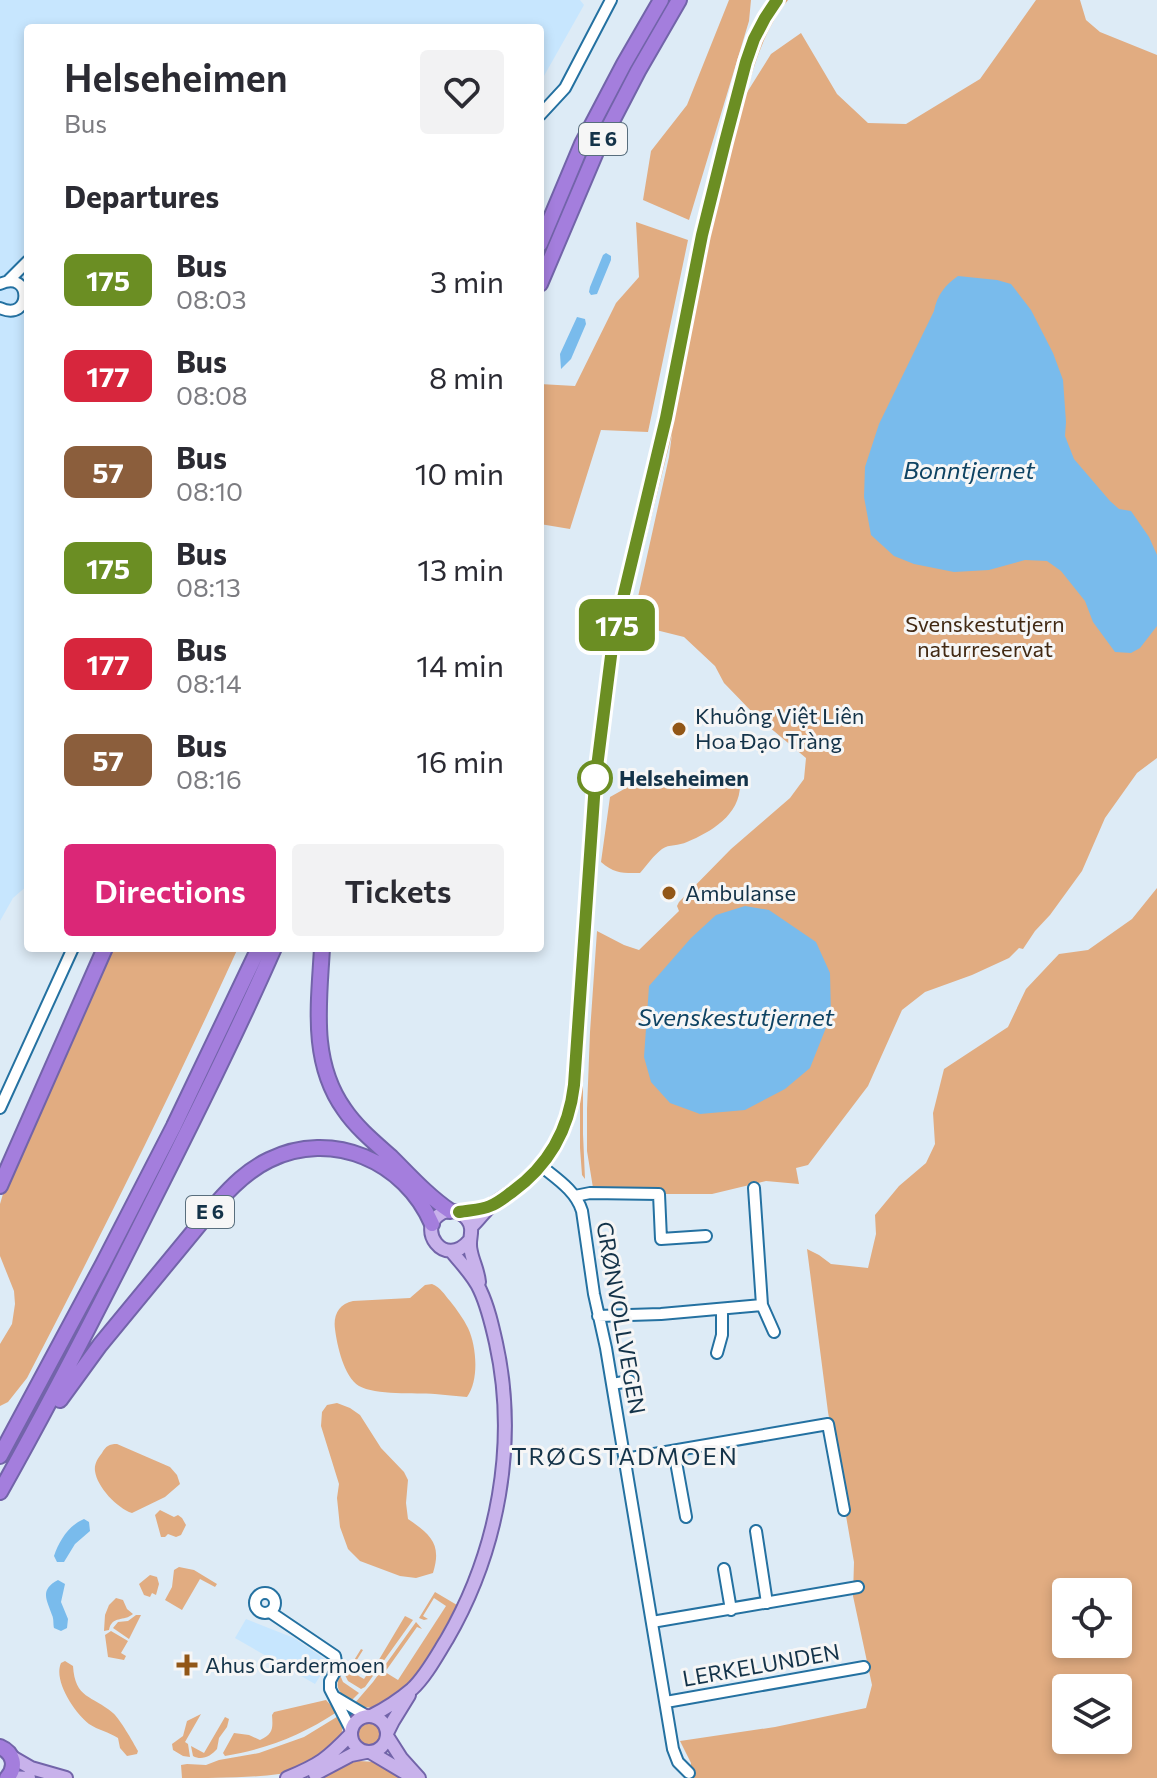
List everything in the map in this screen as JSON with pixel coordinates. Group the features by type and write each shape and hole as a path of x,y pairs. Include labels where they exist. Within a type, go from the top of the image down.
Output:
{"highway":[{"name":"E 6","path":"544,234 582,144 661,0"},
{"name":"E 6","path":"544,275 596,152 679,0"},
{"path":"0,1186 103,952"},
{"path":"0,1456 160,1154 257,952"},
{"name":"E 6","path":"0,1492 37,1427 188,1133 272,952"},
{"path":"322,952 319,1041 332,1089 356,1124 427,1193 455,1212"},
{"name":"E 6","path":"37,1427 217,1203 246,1174 266,1161 314,1148 362,1156 381,1165 405,1183 422,1204 432,1224"},
{"path":"0,1444 20,1420"},
{"path":"6,1752 13,1767 7,1777"}],"main road":[{"path":"471,1227 489,1207 520,1186 541,1166 564,1128 573,1095 595,783 613,640 666,418 702,235 725,142 754,39 777,0"},
{"path":"469,1241 462,1248 451,1251 440,1248 432,1236 432,1224 439,1215 489,1207"},
{"path":"305,1778 351,1755 383,1745 412,1689 442,1647 470,1592 491,1534 500,1489 505,1435 503,1386 492,1327 469,1241 471,1227 467,1218 455,1212"},
{"path":"451,1251 479,1287"},
{"path":"287,1778 326,1760 351,1732 357,1720 398,1701 412,1689"},
{"path":"369,1716 380,1720 401,1758 417,1778"},
{"path":"351,1732 353,1744 417,1778"},
{"path":"6,1752 31,1768 66,1778"},
{"path":"7,1777 29,1778"}],"street":[{"path":"544,111 565,88 611,0"},
{"path":"5,282 24,265"},
{"path":"5,282 17,283 24,294"},
{"path":"6,312 22,305 24,299"},
{"path":"0,1108 71,952"},
{"name":"GRØNVOLLVEGEN","path":"541,1166 575,1196 582,1211 673,1749 678,1762 689,1773"},
{"path":"754,1188 762,1305 774,1332"},
{"path":"575,1196 590,1193 659,1194 661,1239 706,1236"},
{"path":"598,1316 762,1305"},
{"path":"717,1353 722,1335 722,1309"},
{"path":"612,1384 630,1381"},
{"path":"625,1459 828,1424 844,1510"},
{"path":"674,1451 686,1517"},
{"path":"756,1531 767,1603"},
{"path":"724,1569 731,1610"},
{"path":"652,1622 858,1587"},
{"path":"270,1612 335,1656 337,1668 329,1685 351,1732"},
{"name":"LERKELUNDEN","path":"666,1702 864,1667"},
{"path":"335,1697 369,1716"}],"shaded area":[{"path":"0,0 580,0 584,5 544,76 544,24 24,24 24,888 13,898 0,921"},
{"path":"246,1619 294,1638 329,1662 315,1684 235,1638"}],"green space":[{"path":"729,0 751,0 749,21 689,220 643,200 651,151 687,105"},
{"name":"Svenskestutjern naturreservat","path":"784,0 788,0 767,33 746,94 771,54 801,33 837,94 868,123 906,124 980,79 1036,0 1080,0 1086,20 1100,32 1157,55 1157,758 1137,773 1105,818 1082,871 1023,949 1019,948 1009,958 972,975 925,992 902,1010 868,1086 808,1165 796,1168 799,1184 766,1181 712,1194 594,1194 587,1151 587,1109 597,931 639,950 679,911 679,902 731,849 790,798 804,779 806,758 756,716 724,683 715,666 684,637 632,624 672,434 638,571 634,572 696,277 750,70 768,24"},
{"path":"636,222 688,240 648,432 601,430 570,529 544,525 544,384 575,386 616,303 639,277"},
{"path":"651,774 692,788 711,781 727,780 740,785 739,796 730,814 722,821 687,842 662,849 640,873 615,871 601,862 610,797"},
{"path":"597,836 583,1084 585,1179 580,1148 580,1083"},
{"path":"1157,888 1157,1778 690,1778 691,1763 680,1741 775,1727 866,1708 872,1685 853,1596 854,1562 828,1412 807,1249 831,1264 868,1268 876,1234 875,1215 899,1186 926,1163 935,1144 933,1113 944,1069 1008,1027 1026,989 1059,954 1088,950 1132,919"},
{"path":"111,952 236,952 136,1164 27,1378 8,1402 0,1406 0,1344 12,1324 15,1304 14,1291 0,1256 0,1204"},
{"path":"432,1284 455,1308 471,1336 475,1373 467,1397 385,1392 359,1386 349,1376 340,1352 335,1324 338,1311 353,1301 410,1298 425,1285"},
{"path":"337,1403 360,1415 381,1448 404,1472 408,1480 408,1519 428,1535 435,1547 433,1573 416,1578 400,1576 360,1561 348,1549 340,1527 339,1484 321,1426 322,1412 327,1405"},
{"path":"117,1444 170,1467 180,1484 165,1497 132,1513 126,1510 104,1490 95,1471 105,1449"},
{"path":"160,1510 182,1518 186,1525 181,1535 161,1537 155,1515"},
{"path":"179,1567 194,1570 217,1584 215,1587 200,1579 182,1610 165,1600 172,1587 174,1570"},
{"path":"150,1575 157,1577 159,1584 156,1595 152,1593 150,1597 144,1595 139,1584"},
{"path":"435,1592 457,1605 416,1674 386,1702 370,1708 354,1704 416,1622 422,1629 417,1627 385,1672 398,1680 446,1606 434,1598 423,1616 428,1619 419,1618"},
{"path":"116,1598 123,1600 133,1614 116,1620 109,1630 104,1631 105,1615"},
{"path":"141,1615 129,1639 113,1628 118,1622 128,1621"},
{"path":"405,1616 413,1620 365,1687 361,1689 348,1681 345,1675 361,1649 350,1671 364,1679"},
{"path":"111,1631 128,1641 121,1653 126,1656 124,1660 108,1657 105,1635"},
{"path":"65,1661 73,1666 74,1677 81,1691 119,1720 137,1754 127,1756 120,1748 118,1738 89,1724 78,1712 60,1679 59,1670"},
{"path":"340,1675 343,1682 359,1693 351,1701 339,1690"},
{"path":"326,1700 337,1712 311,1728 255,1749 225,1756 223,1753 234,1733 260,1740 268,1736 274,1712"},
{"path":"201,1714 185,1742 190,1757 183,1756 173,1750 172,1744 183,1736 187,1721"},
{"path":"340,1715 343,1727 338,1740 301,1770 259,1776 182,1778 181,1765 206,1765 259,1753 304,1737"},
{"path":"225,1717 229,1719 227,1727 219,1738 217,1749 206,1757 193,1756 191,1746 204,1753"},
{"path":"369,1722 377,1726 381,1734 377,1742 369,1746 361,1742 357,1734 361,1726"},
{"path":"375,1762 403,1778 315,1778 347,1763"}],"water":[{"path":"606,253 611,260 597,294 591,295 590,287"},
{"name":"Bonntjernet","path":"958,276 1011,284 1031,310 1063,380 1065,436 1074,459 1110,501 1119,509 1131,511 1149,537 1157,555 1157,626 1140,648 1131,653 1115,652 1093,622 1085,601 1061,571 1047,561 1025,560 989,570 954,572 914,564 894,556 871,535 864,497 865,467 879,424 939,295"},
{"path":"577,317 585,319 586,324 571,359 561,369 560,354"},
{"name":"Svenskestutjernet","path":"745,906 769,910 816,942 830,973 831,1015 810,1068 785,1089 745,1110 700,1114 670,1103 651,1082 644,1057 649,986 716,915"},
{"path":"84,1519 89,1522 90,1531 75,1544 64,1562 57,1562 54,1556 62,1539 69,1529"},
{"path":"58,1580 65,1584 61,1602 68,1619 67,1628 61,1631 54,1628 46,1596 48,1588"}],"bus line":[{"name":"175","path":"459,1212 489,1207 534,1174 560,1137 572,1104 595,783 613,640 666,418 702,235 725,142 754,39 777,0"}],"place":[{"name":"Khuông Việt Liên Hoa Đạo Tràng","path":"679,729"},
{"name":"Helseheimen","path":"595,778"},
{"name":"Ambulanse","path":"669,893"},
{"name":"Ahus Gardermoen","path":"187,1665"}],"district":[{"name":"TRØGSTADMOEN","path":"625,1457"}]}
